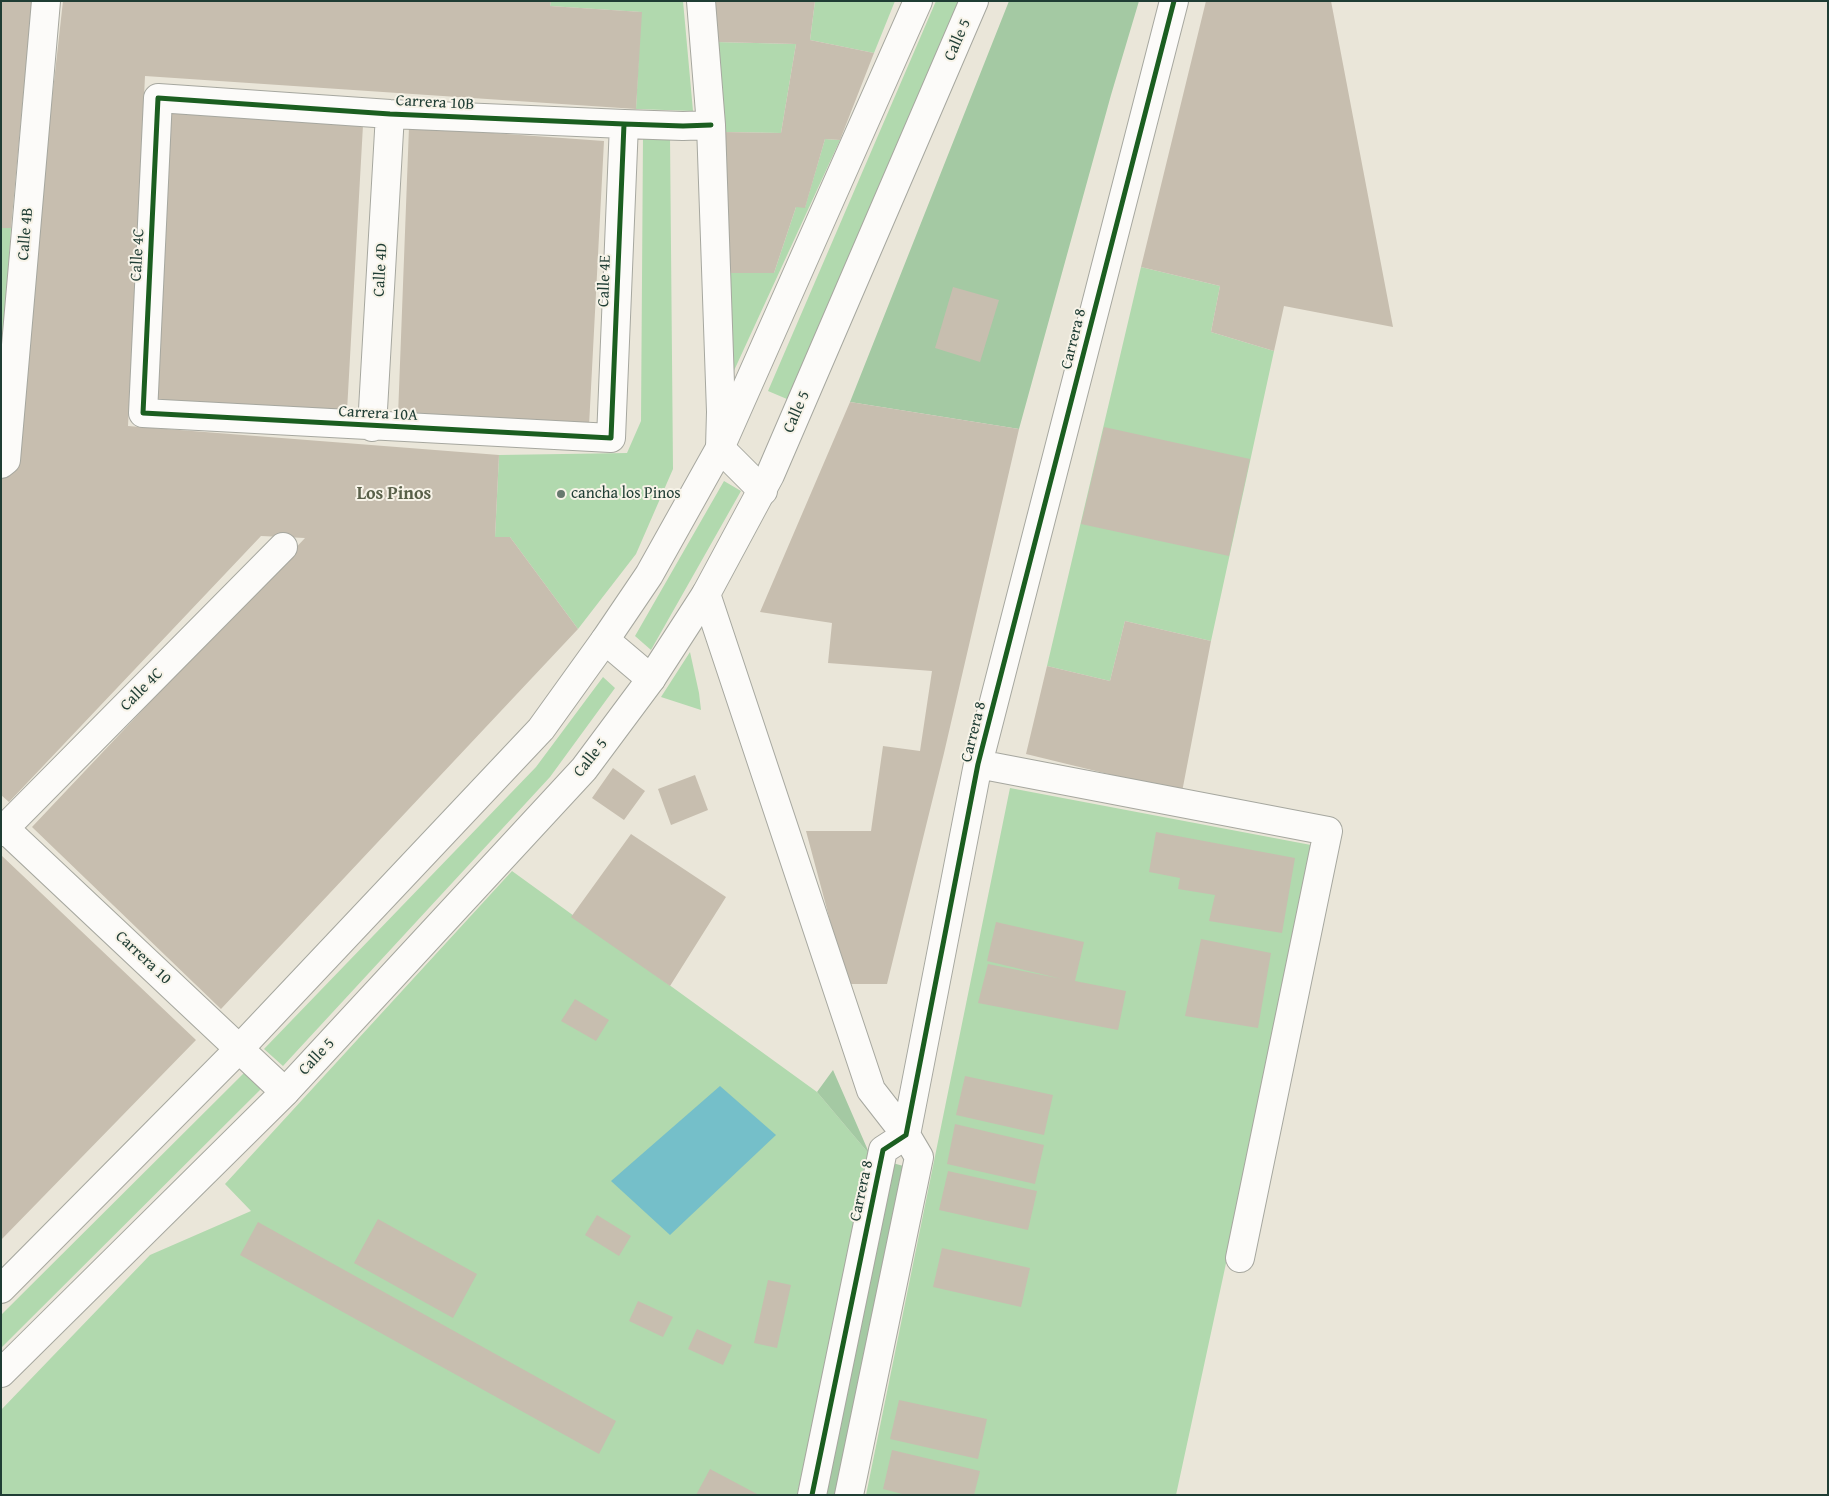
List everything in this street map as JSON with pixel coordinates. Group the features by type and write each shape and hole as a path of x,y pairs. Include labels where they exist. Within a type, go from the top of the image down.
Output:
{"street":[{"name":"Calle 4B","path":"1,464 6,460 7,389 46,1"},
{"path":"701,1 711,125 721,412 720,448 763,491"},
{"path":"1,1289 240,1048 541,729 605,640 649,575 720,448 918,1"},
{"name":"Calle 5","path":"1,1373 285,1092 584,769 650,679 706,594 763,491 974,1"},
{"name":"Carrera 8","path":"812,1495 883,1150 906,1135 978,764 1174,1"},
{"name":"Carrera 10B","path":"158,98 390,114 624,124 711,125"},
{"name":"Calle 4C","path":"143,413 158,98"},
{"name":"Calle 4D","path":"372,426 390,114"},
{"name":"Calle 4E","path":"611,438 624,124"},
{"name":"Carrera 10A","path":"143,413 611,438"},
{"name":"Calle 4C","path":"2,829 283,547"},
{"path":"706,594 871,1090 906,1135 920,1157 849,1495"},
{"path":"605,640 650,679"},
{"path":"978,764 1328,831 1240,1258"},
{"name":"Carrera 10","path":"2,829 240,1048 285,1092"}],"green space":[{"path":"551,1 683,1 693,111 636,109 641,12 550,6"},
{"path":"815,1 895,1 874,53 810,40"},
{"path":"936,1 965,1 794,402 768,391"},
{"path":"1009,1 1139,1 1111,95 1019,429 850,402"},
{"path":"716,42 796,44 781,133 723,132"},
{"path":"643,136 670,136 673,469 636,554 578,629 510,537 495,537 499,455 627,453 641,421"},
{"path":"825,139 840,140 726,388 724,273 774,273 796,207 805,207"},
{"path":"1,228 11,228 1,380"},
{"path":"1141,267 1220,286 1211,332 1274,351 1211,641 1125,621 1110,681 1047,666"},
{"path":"724,481 741,491 651,650 635,636"},
{"path":"690,652 699,693 701,710 661,697"},
{"path":"603,677 615,688 550,777 283,1066 264,1049 536,767"},
{"path":"1010,788 1311,845 1225,1268 1176,1495 866,1495"},
{"path":"512,871 817,1092 870,1155 797,1495 1,1495 1,1410 150,1255 251,1211 225,1184"},
{"path":"833,1070 870,1155 817,1092"},
{"path":"245,1072 262,1088 1,1348 1,1315"},
{"path":"889,1162 907,1167 843,1495 821,1495"}],"water":[{"path":"720,1086 776,1135 670,1235 611,1181"}],"building":[{"path":"1,1 32,1 11,228 1,228"},
{"path":"63,1 551,1 550,6 642,12 636,109 145,76 128,426 499,455 495,537 510,537 578,629 221,1009 32,827 305,538 261,536 9,802 1,795 1,478 16,465 23,359"},
{"path":"713,1 815,1 810,40 874,53 840,140 825,139 805,208 796,207 774,273 724,273 723,132 781,133 796,44 716,42"},
{"path":"1206,1 1331,1 1393,327 1284,306 1274,351 1211,332 1220,286 1141,267"},
{"path":"168,111 363,125 347,411 157,400"},
{"path":"409,127 604,141 589,426 398,416"},
{"path":"953,287 999,300 980,362 935,348"},
{"path":"850,402 1019,429 944,753 887,984 847,984 806,831 871,831 883,746 920,751 932,671 828,663 832,623 760,612"},
{"path":"1104,427 1250,459 1229,556 1081,524"},
{"path":"1125,621 1211,641 1182,792 1026,754 1047,666 1110,681"},
{"path":"613,768 645,791 624,820 592,798"},
{"path":"695,775 708,810 671,825 658,789"},
{"path":"1156,832 1295,858 1282,933 1209,921 1215,895 1178,889 1180,878 1149,872"},
{"path":"631,834 726,897 670,986 571,917"},
{"path":"1,855 196,1040 1,1240"},
{"path":"996,922 1084,942 1075,981 1126,991 1118,1030 978,1003 988,964 1062,979 987,961"},
{"path":"1201,939 1271,953 1258,1028 1185,1016"},
{"path":"575,999 609,1020 596,1041 561,1021"},
{"path":"965,1076 1053,1095 1044,1135 956,1115"},
{"path":"955,1124 1044,1145 1035,1184 947,1164"},
{"path":"948,1171 1037,1191 1028,1230 939,1210"},
{"path":"597,1215 631,1236 619,1256 585,1235"},
{"path":"378,1219 477,1274 453,1318 354,1263"},
{"path":"258,1222 616,1421 599,1454 240,1255"},
{"path":"942,1248 1030,1268 1021,1307 933,1287"},
{"path":"768,1280 791,1285 777,1348 754,1343"},
{"path":"638,1301 673,1317 663,1337 629,1321"},
{"path":"697,1329 732,1345 723,1365 688,1349"},
{"path":"899,1400 987,1419 978,1459 890,1439"},
{"path":"892,1450 980,1471 974,1495 906,1495 883,1489"},
{"path":"710,1469 759,1495 696,1495"}],"cycle path":[{"path":"812,1495 883,1150 906,1135 978,764 1174,1"},
{"path":"624,124 611,438 143,413 158,98 390,114 624,124 711,125"}],"place":[{"name":"cancha los Pinos","path":"561,494"}],"district":[{"name":"Los Pinos","path":"394,494"}]}
